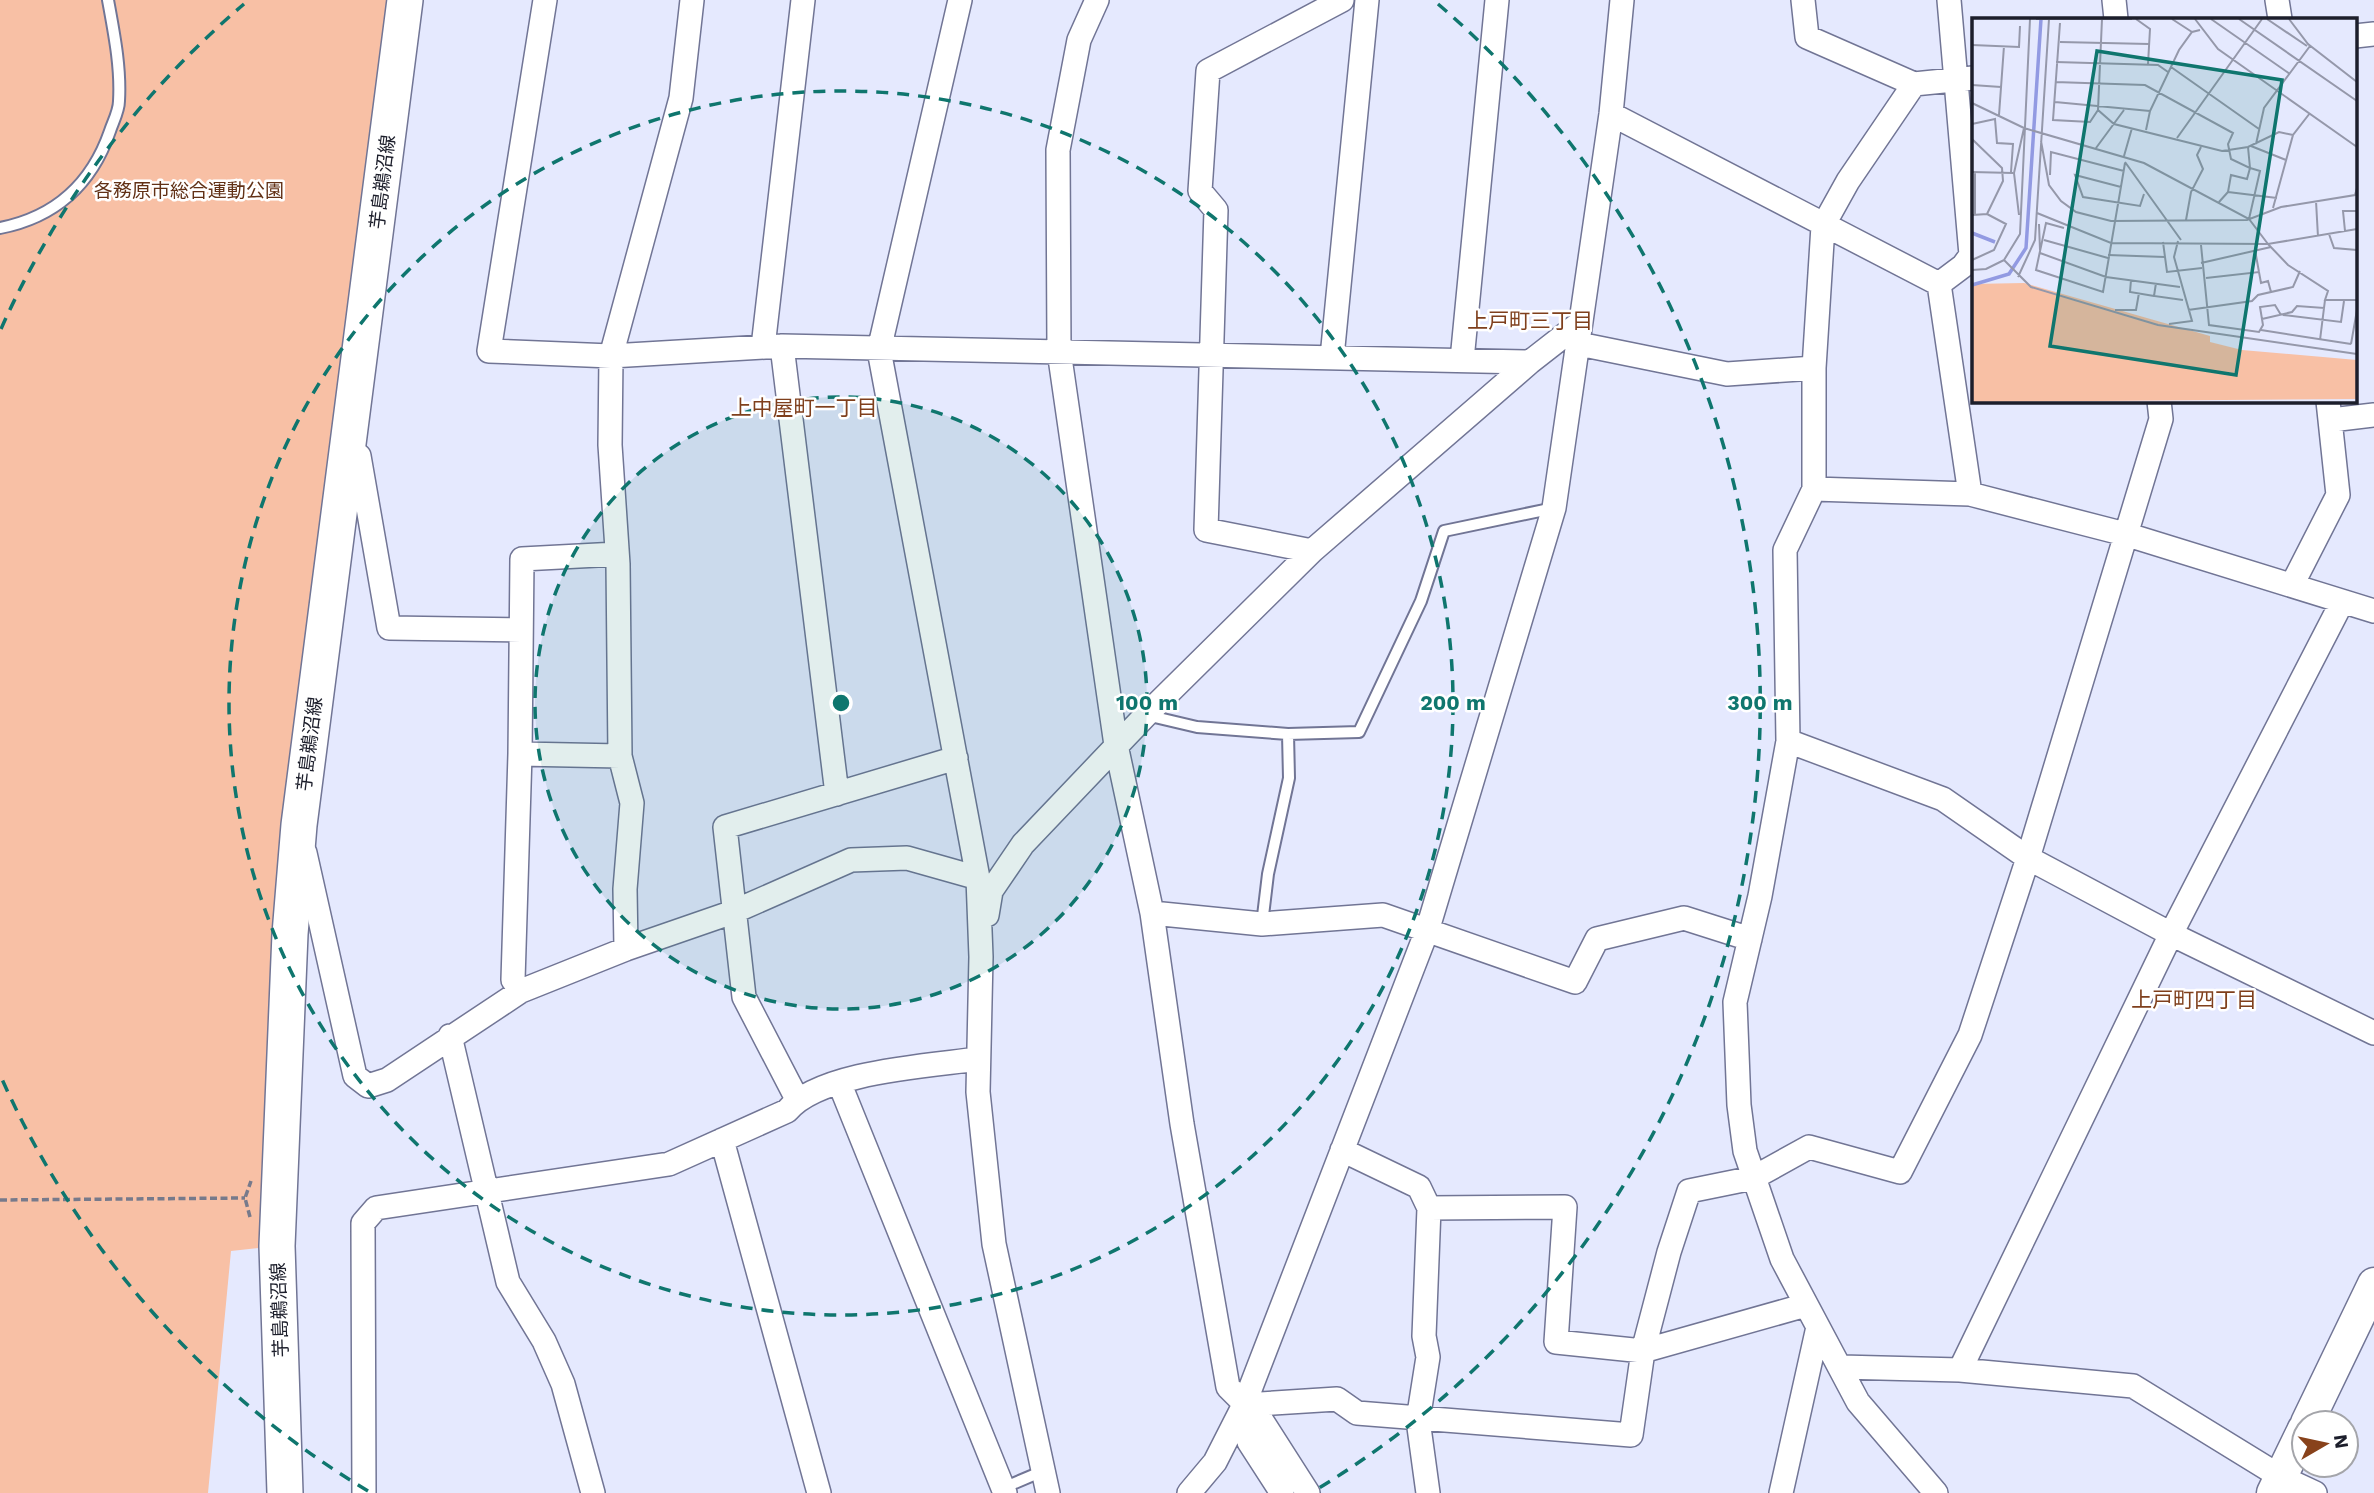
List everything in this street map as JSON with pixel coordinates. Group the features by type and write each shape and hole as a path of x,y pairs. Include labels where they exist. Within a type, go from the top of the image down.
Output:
{"main road":[{"name":"芋島鵜沼線","path":"285,1493 277,1246 290,934 299,825 405,0"}],"street":[{"path":"545,0 489,351 611,356 773,346 1530,362"},
{"path":"626,949 625,889 632,803 620,756 617,554 610,445 611,356 681,98 692,0"},
{"path":"803,0 773,346 837,794"},
{"path":"960,0 878,350 978,878 981,957 978,1092 994,1244 1045,1482"},
{"path":"1097,0 1079,40 1058,150 1059,351 1116,745 1152,912 1182,1124 1228,1387 1262,1421 1308,1493"},
{"path":"1312,551 1206,530 1216,210 1200,191 1208,71 1342,0"},
{"path":"1332,357 1367,0"},
{"path":"1462,360 1497,0"},
{"path":"1189,1493 1215,1462 1244,1405 1428,928 1554,508 1611,114 1622,0"},
{"path":"1803,0 1807,37 1914,84 1966,79"},
{"path":"1939,285 1963,266 1971,255 1966,79 1949,0"},
{"path":"2114,0 2116,18"},
{"path":"2277,0 2280,18"},
{"path":"2356,36 2374,34"},
{"path":"1914,84 1848,181 1823,226 1814,368 1814,489 1785,550 1788,741 1735,1002 1739,1105 1753,1178 1782,1259 1858,1402 1937,1493"},
{"path":"1611,114 1939,285"},
{"path":"1939,285 1970,494"},
{"path":"981,957 991,891 1023,844 1116,745 1312,551 1530,362 1580,334 1727,374 1814,368"},
{"path":"1244,1405 1337,1399 1357,1413 1631,1435 1643,1351 1669,1252 1689,1191 1753,1178 1809,1147 1900,1172 1970,1035 2028,858 2161,418 2160,402"},
{"path":"2292,584 2338,495 2330,410 2374,415"},
{"path":"347,447 359,456 389,628 521,630"},
{"path":"1814,489 1970,494 2125,534 2374,611"},
{"path":"521,991 513,980 520,754 522,559 617,554"},
{"path":"1960,1370 2171,934 2342,602"},
{"path":"1788,741 1943,799 2028,858 2171,934 2374,1033"},
{"path":"520,754 620,756"},
{"path":"797,1099 744,997 725,827 956,758"},
{"path":"299,825 355,1076 368,1086 387,1080 521,991 626,949 733,912 851,860 907,858 978,878"},
{"path":"1152,912 1262,924 1383,915 1428,928 1575,982 1597,939 1684,918 1749,939"},
{"path":"450,1036 484,1191 508,1282 544,1341 563,1384 593,1493"},
{"path":"365,1493 363,1223 376,1208 669,1164 788,1111 797,1099 853,1077 978,1059"},
{"path":"839,1082 999,1491"},
{"path":"722,1140 819,1493"},
{"path":"1342,1150 1419,1187 1429,1208 1424,1336 1428,1357 1418,1420 1428,1493"},
{"path":"1429,1208 1565,1207 1556,1342 1643,1351 1805,1305"},
{"path":"2314,1409 2374,1284"},
{"path":"1782,1493 1818,1327"},
{"path":"1841,1367 1960,1370 2133,1386 2277,1485 2315,1493"},
{"path":"1244,1405 1249,1442 1282,1493"},
{"path":"2277,1485 2290,1458"}],"lane":[{"path":"0,228 43,212 79,190 101,156 120,104 118,58 108,0"},
{"path":"1146,715 1197,727 1288,734 1359,732 1420,601 1444,531 1554,508"},
{"path":"1262,924 1268,874 1289,778 1288,734"},
{"path":"999,1491 1045,1482"}],"path":[{"path":"0,1200 245,1198"}],"green space":[{"name":"各務原市総合運動公園","path":"0,0 405,0 299,825 277,1246 231,1251 208,1493 0,1493"}],"district":[{"name":"上戸町三丁目","path":"1530,321"},
{"name":"上中屋町一丁目","path":"804,408"},
{"name":"上戸町四丁目","path":"2194,1000"}]}
